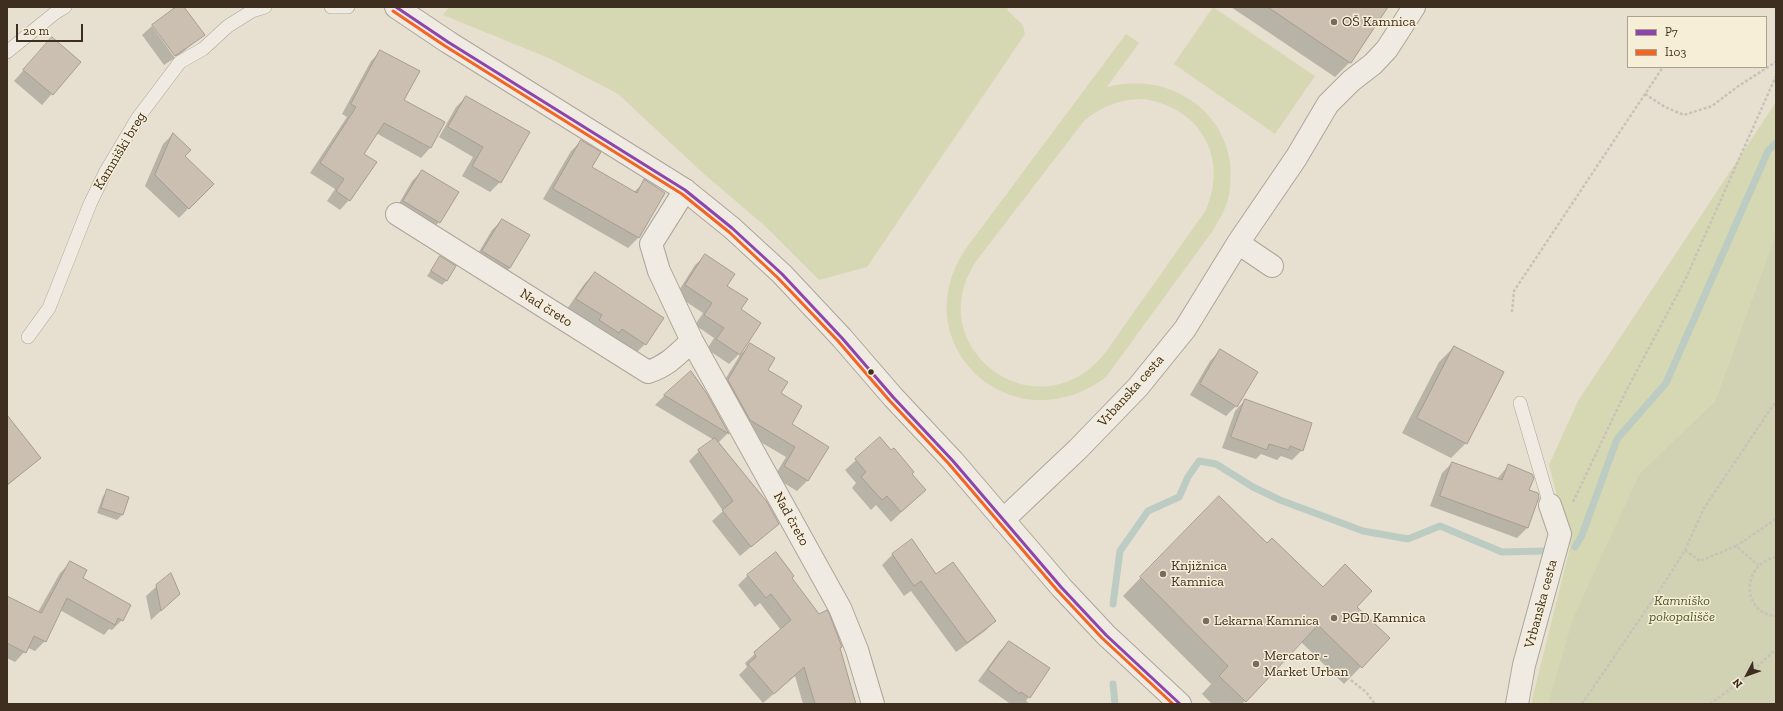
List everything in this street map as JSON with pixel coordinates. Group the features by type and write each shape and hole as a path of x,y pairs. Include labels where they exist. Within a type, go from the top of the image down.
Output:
{"street":[{"path":"396,7 461,50 685,190 732,228 782,274 953,461 1003,520 1106,634 1180,704"},
{"name":"Vrbanska cesta","path":"1003,520 1078,449 1138,387 1185,329 1238,243 1296,158 1328,104 1351,81 1374,64 1387,49 1414,7"},
{"name":"Nad čreto","path":"685,190 652,244 659,271 692,341 840,608 857,650 873,704"},
{"name":"Nad čreto","path":"397,214 648,372 661,368 669,363 692,341"},
{"path":"1238,243 1272,266"},
{"path":"1550,505 1560,534"},
{"name":"Vrbanska cesta","path":"1517,704 1524,665 1560,534"}],"lane":[{"path":"7,52 55,13 66,7"},
{"name":"Kamniški breg","path":"28,337 49,308 90,204 106,171 137,119 180,62 203,49 228,26 252,11 265,7"},
{"path":"330,7 348,7"},
{"path":"1520,403 1550,505"}],"path":[{"path":"1767,68 1776,62"},
{"path":"1512,312 1514,291 1662,68"},
{"path":"1645,94 1684,115 1712,106 1737,87 1767,68"},
{"path":"1560,534 1577,492 1624,395 1686,278 1776,76"},
{"path":"1582,704 1685,550 1704,508 1776,401"},
{"path":"1685,550 1700,561 1736,546 1776,519"},
{"path":"1736,546 1758,565"},
{"path":"1776,557 1767,559 1758,565 1752,574 1749,584 1750,594 1755,604 1762,611 1776,616"},
{"path":"1710,704 1746,677 1776,649"},
{"path":"1347,677 1366,692 1375,704"}],"green space":[{"path":"449,7 1009,7 1007,10 1023,25 1025,34 867,267 819,280 765,226 704,174 618,94 551,59 443,15"},
{"path":"1213,7 1315,76 1275,134 1174,64"},
{"path":"1126,34 1139,43 1107,87 1131,83 1155,85 1177,92 1196,104 1212,120 1224,139 1230,162 1230,187 1227,204 1214,229 1106,377 1070,396 1035,400 1003,392 976,374 957,349 947,317 950,283 967,247","holes":["1144,99 1164,104 1181,113 1194,124 1205,138 1211,154 1214,172 1212,190 1206,210 1105,353 1078,377 1048,386 1019,383 993,371 973,350 962,323 963,292 977,260 1084,121 1105,107 1127,100"]},
{"path":"1776,102 1776,233 1715,401 1639,474 1574,619 1548,704 1531,704 1570,547 1549,465 1578,401"},
{"name":"Kamniško pokopališče","path":"1776,233 1776,704 1548,704 1573,619 1639,474 1715,401"}],"building":[{"path":"176,7 184,7 205,35 175,56 152,25"},
{"name":"OŠ Kamnica","path":"1268,7 1388,7 1351,63"},
{"path":"52,37 81,62 53,95 23,70"},
{"path":"380,50 420,71 404,100 445,122 431,148 384,123 364,154 377,162 350,201 336,191 344,179 320,163 356,107 351,104"},
{"path":"466,96 530,132 501,183 472,166 483,147 448,127"},
{"path":"173,133 191,150 185,156 214,184 189,209 155,175"},
{"path":"581,140 601,152 592,167 637,193 644,179 665,193 639,238 553,189"},
{"path":"422,170 459,192 440,223 403,201"},
{"path":"502,219 530,235 510,268 482,251"},
{"path":"705,254 735,274 727,286 748,299 741,309 761,323 740,355 716,339 724,328 704,315 712,303 685,285"},
{"path":"440,256 456,266 447,281 431,271"},
{"path":"595,272 664,318 646,345 622,329 619,333 599,320 602,315 576,299"},
{"path":"750,343 775,358 768,370 788,382 781,393 802,406 792,424 829,447 808,481 784,466 795,447 750,420 728,380"},
{"path":"1454,346 1504,372 1467,444 1417,418"},
{"path":"1220,349 1258,372 1237,407 1200,384"},
{"path":"691,371 707,394 729,434 664,395"},
{"path":"1245,399 1312,423 1303,451 1290,446 1289,450 1269,444 1267,450 1231,437"},
{"path":"7,415 41,458 7,485"},
{"path":"880,437 891,450 894,448 914,472 912,474 926,490 901,512 887,496 882,500 861,477 866,472 855,459"},
{"path":"715,438 767,502 779,524 751,547 722,510 733,501 698,450"},
{"path":"1452,462 1502,480 1508,464 1532,474 1534,478 1529,490 1538,493 1539,497 1528,528 1440,496"},
{"path":"107,489 129,497 123,515 101,508"},
{"path":"1219,496 1267,543 1272,538 1323,587 1345,564 1372,591 1357,607 1390,638 1362,668 1318,625 1246,702 1219,676 1228,666 1140,577"},
{"path":"912,539 936,574 953,562 996,621 967,643 921,581 914,586 892,554"},
{"path":"776,552 794,576 792,578 819,614 827,610 829,613 842,647 840,648 856,704 815,704 804,667 774,694 748,664 756,657 754,652 791,620 771,594 766,598 747,575"},
{"path":"70,561 87,570 83,578 131,605 123,621 118,618 115,625 67,598 46,642 34,636 26,653 7,643 7,596 41,613"},
{"path":"171,573 180,594 161,611 156,585"},
{"path":"1009,641 1050,668 1030,698 1021,692 1020,694 988,670"}],"waterway":[{"path":"1575,547 1582,535 1617,439 1666,383 1768,151 1776,143"},
{"path":"1113,604 1120,551 1148,511 1179,497 1188,477 1199,461 1216,464 1253,487 1280,500 1363,531 1408,539 1440,526 1502,552 1544,551"},
{"path":"1113,684 1115,704"}],"transit line":[{"name":"P7","path":"396,7 448,42 685,190 732,228 782,274 842,338 893,397 953,461 1061,587 1106,635 1180,704"},
{"name":"I103","path":"393,11 445,46 682,194 729,232 778,278 838,341 889,400 949,464 1057,590 1102,638 1173,704"}],"place":[{"name":"OŠ Kamnica","path":"1334,22"},
{"name":"Knjižnica Kamnica","path":"1163,574"},
{"name":"PGD Kamnica","path":"1334,618"},
{"name":"Lekarna Kamnica","path":"1206,621"},
{"name":"Mercator - Market Urban","path":"1256,664"}]}
